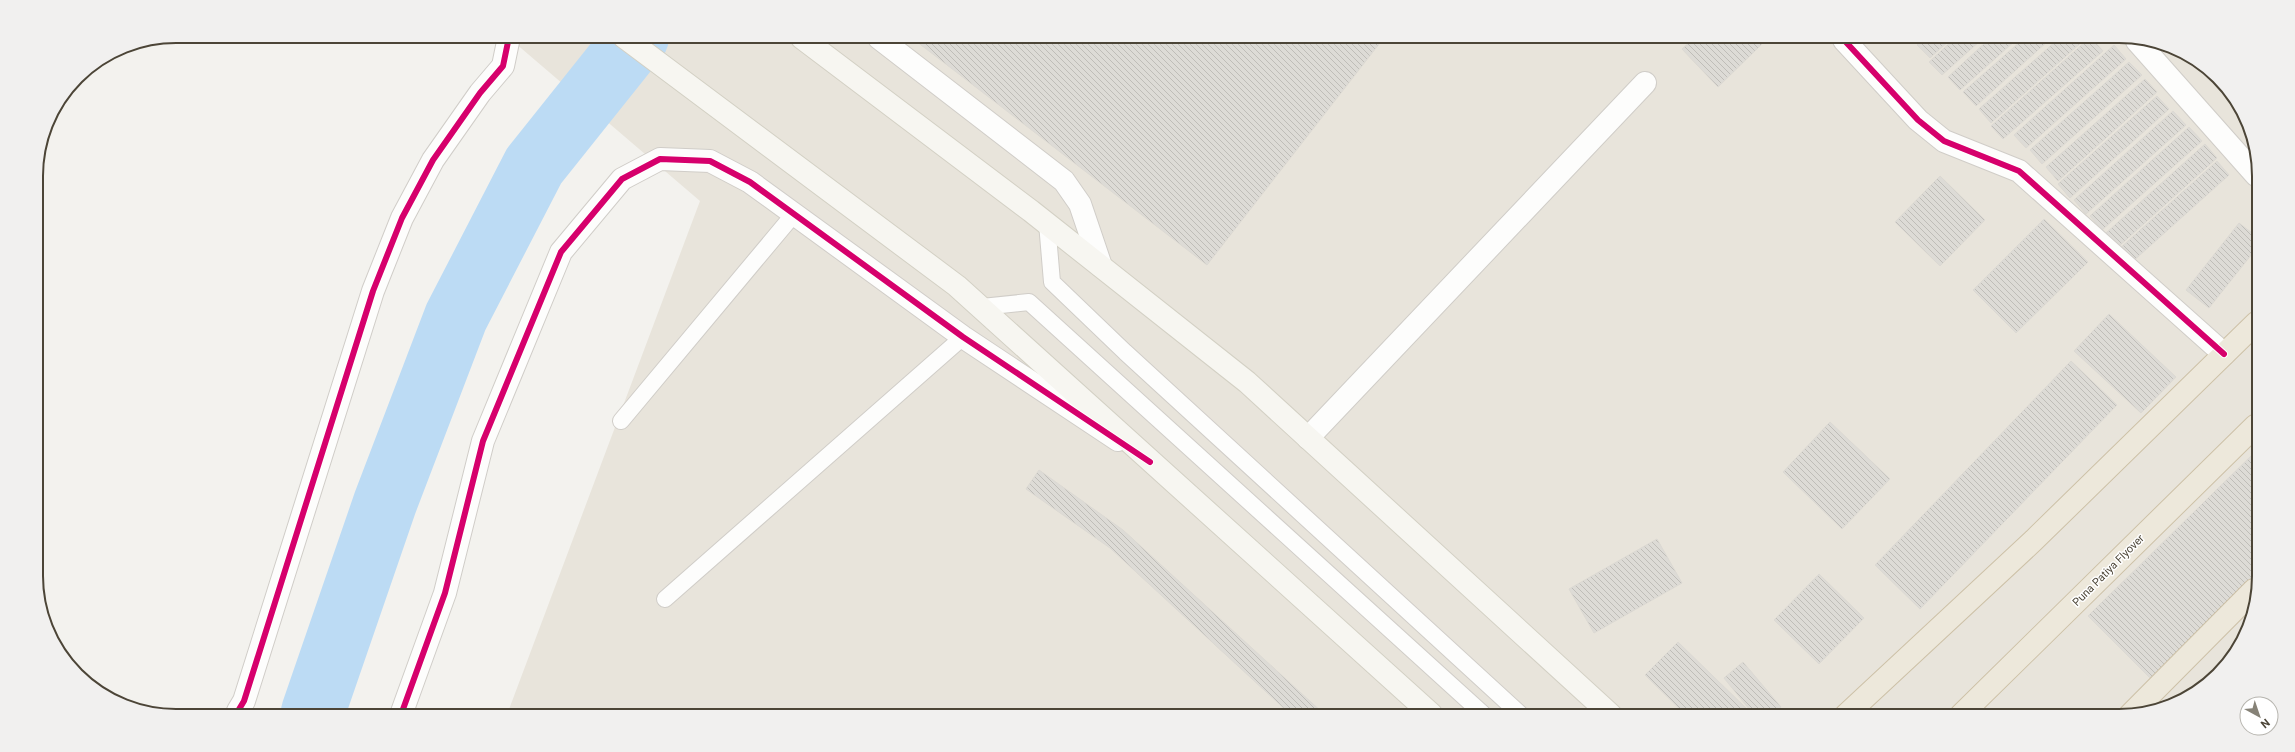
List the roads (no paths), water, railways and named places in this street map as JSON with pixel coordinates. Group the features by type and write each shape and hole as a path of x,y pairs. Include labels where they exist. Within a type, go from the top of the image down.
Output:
{"highway":[{"path":"1852,709 2034,540 2252,327"},
{"name":"Puna Patiya Flyover","path":"1966,709 2252,429"},
{"path":"2138,707 2251,593"}],"main road":[{"path":"632,43 957,286 982,307 1150,462 1425,709"},
{"path":"809,43 1039,217 1247,382 1606,709"}],"street":[{"path":"239,709 244,701 376,284 402,218 433,160 480,93 503,66 508,43"},
{"path":"885,43 1064,181 1080,204 1101,266"},
{"path":"1847,43 1918,120 1944,140 2019,171 2224,354"},
{"path":"2143,46 2252,170"},
{"path":"1308,438 1645,83"},
{"path":"403,709 445,593 483,441 561,252 622,179 660,159 710,161 750,182 963,337 1150,462"}],"lane":[{"path":"621,421 794,214"},
{"path":"1039,217 1052,282 1131,357 1515,709"},
{"path":"982,307 1030,302 1478,709"},
{"path":"665,599 963,337"}],"waterway":[{"path":"314,709 385,503 456,317 534,166 632,43"}]}
